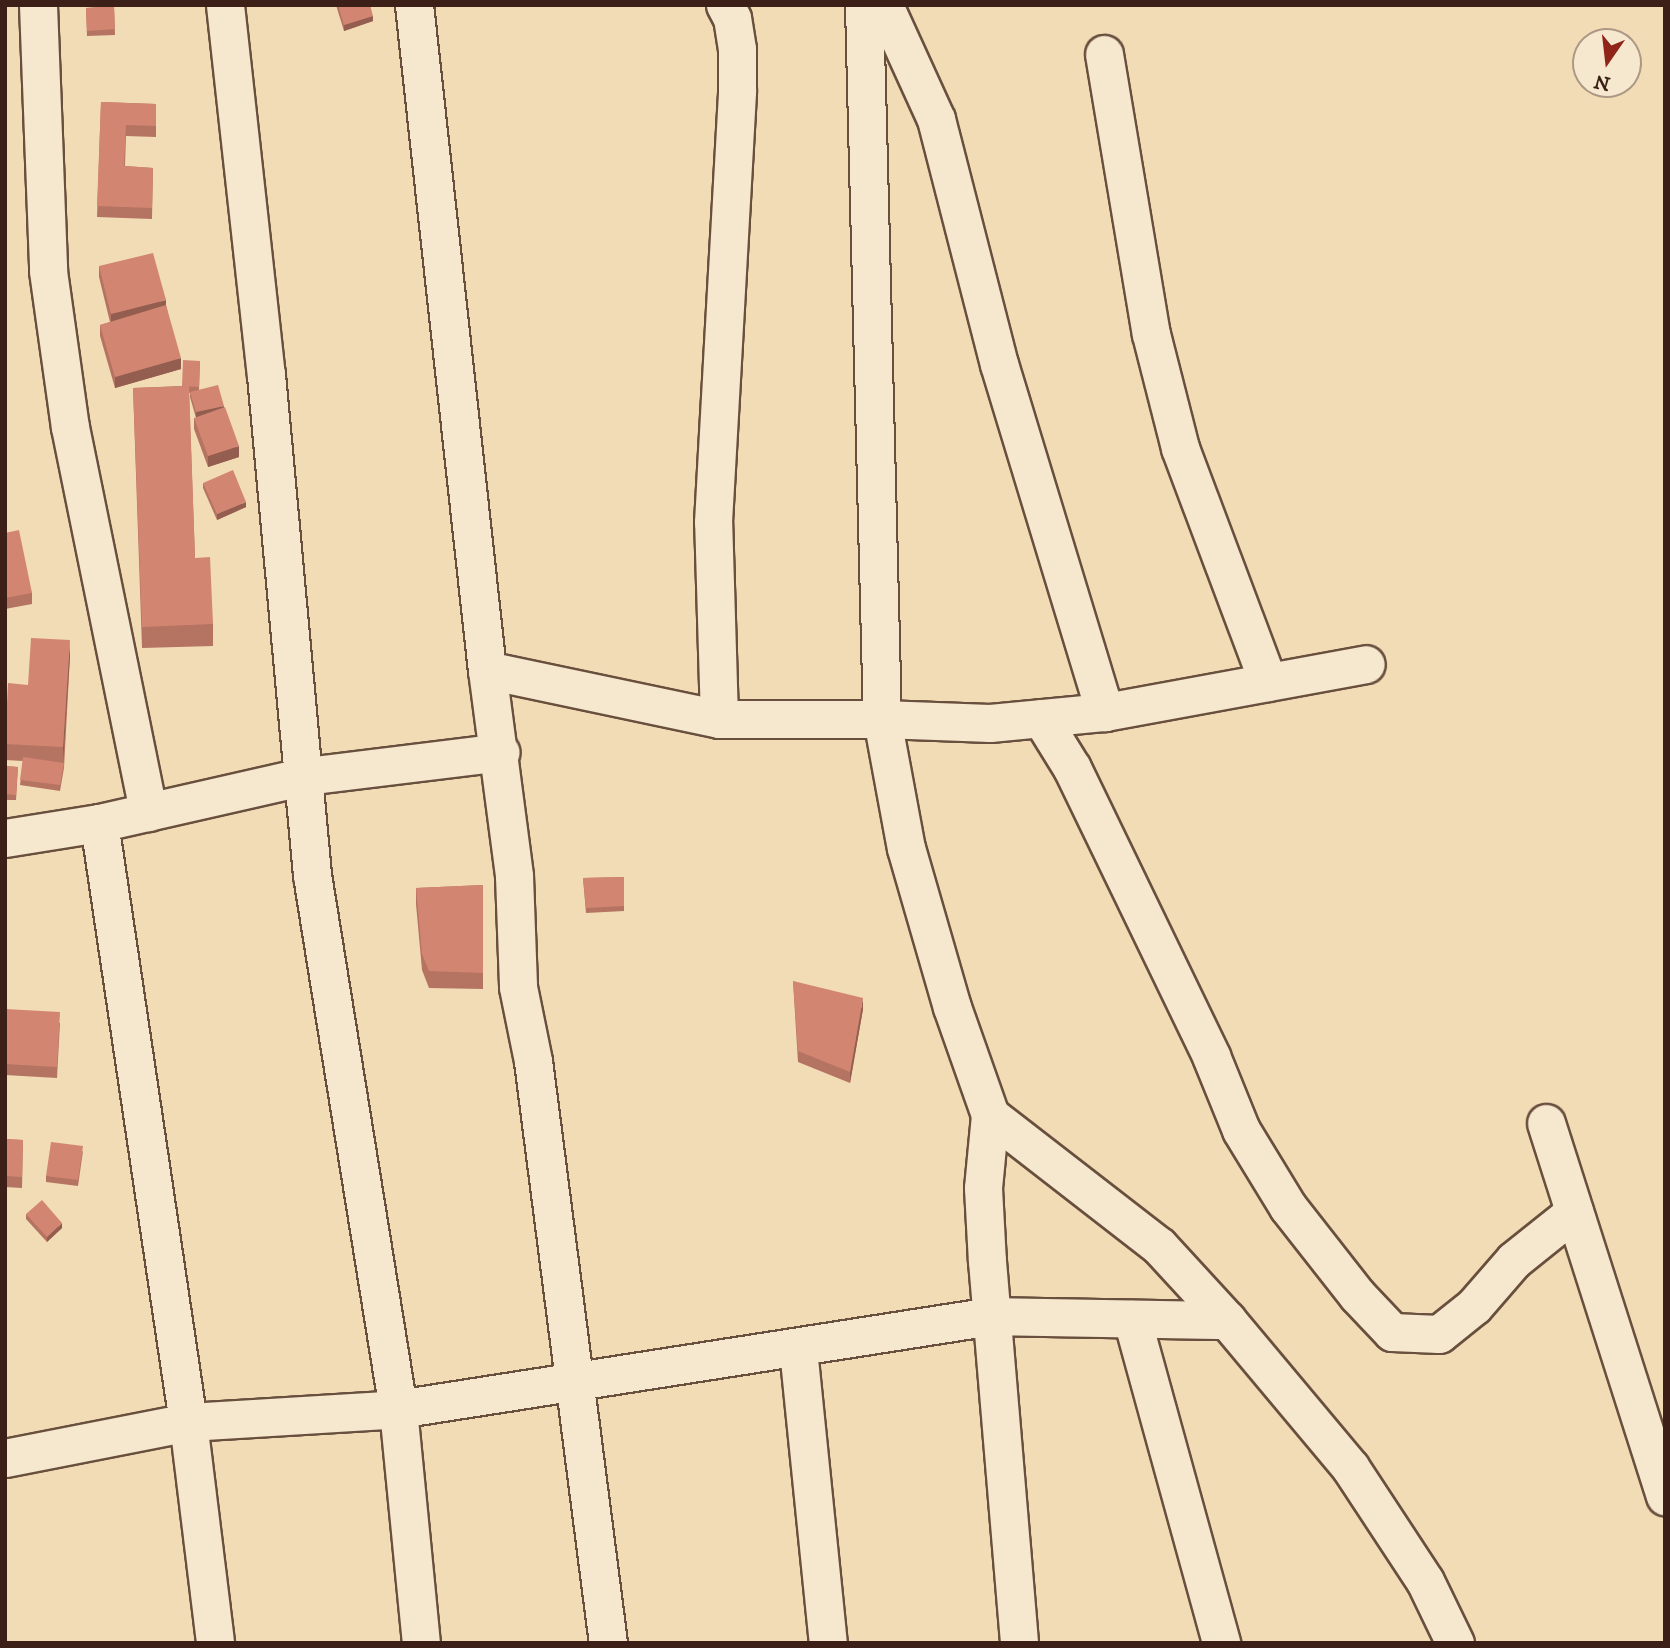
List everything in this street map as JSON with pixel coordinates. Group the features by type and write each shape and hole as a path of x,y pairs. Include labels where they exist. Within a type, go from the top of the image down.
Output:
{"street":[{"path":"38,5 52,297 70,427 148,812"},
{"path":"225,5 306,776 312,875 398,1409 421,1643"},
{"path":"414,5 487,670 501,752 514,876 517,987 533,1061 608,1643"},
{"path":"719,719 713,522 737,90 735,39 724,5"},
{"path":"863,5 882,719 906,848 952,1006 990,1115 983,1188 991,1317 1019,1643"},
{"path":"884,5 936,118 999,364 1105,712"},
{"path":"1104,54 1151,334 1180,448 1268,682"},
{"path":"487,670 719,719 882,719 989,723 1105,712 1366,664"},
{"path":"1041,718 1072,768 1211,1056 1241,1130 1288,1207 1357,1295 1392,1332 1439,1334 1474,1306 1514,1260 1574,1212"},
{"path":"5,838 99,823 306,776 501,752"},
{"path":"99,823 188,1422 215,1643"},
{"path":"990,1115 1159,1246 1227,1320 1350,1467 1425,1581 1455,1643"},
{"path":"1546,1123 1665,1497"},
{"path":"5,1458 188,1422 398,1409 572,1379 798,1349 991,1317 1227,1320"},
{"path":"1132,1319 1221,1643"},
{"path":"798,1349 828,1643"}],"building":[{"path":"338,5 370,5 373,16 344,25"},
{"path":"114,6 115,29 87,31 86,8"},
{"path":"101,102 156,104 156,126 126,125 124,166 153,168 152,208 97,206"},
{"path":"153,253 166,300 111,314 99,266"},
{"path":"166,305 181,358 115,377 100,325"},
{"path":"183,360 200,361 199,387 182,386"},
{"path":"218,385 224,406 196,412 190,392"},
{"path":"189,386 195,558 210,557 213,624 142,627 133,388"},
{"path":"225,407 239,446 208,456 194,418"},
{"path":"233,470 246,502 217,514 203,483"},
{"path":"19,530 32,593 5,598 5,533"},
{"path":"31,638 70,640 63,747 5,744 8,683 28,685"},
{"path":"23,757 64,763 60,785 20,780"},
{"path":"5,766 18,767 16,795 5,794"},
{"path":"624,877 624,906 586,908 583,878"},
{"path":"483,885 483,973 429,971 422,954 416,888"},
{"path":"793,981 863,998 850,1072 798,1051"},
{"path":"5,1009 60,1012 57,1067 5,1064"},
{"path":"5,1139 23,1140 22,1177 5,1176"},
{"path":"51,1142 83,1146 78,1180 46,1176"},
{"path":"42,1200 62,1223 47,1237 26,1214"}]}
